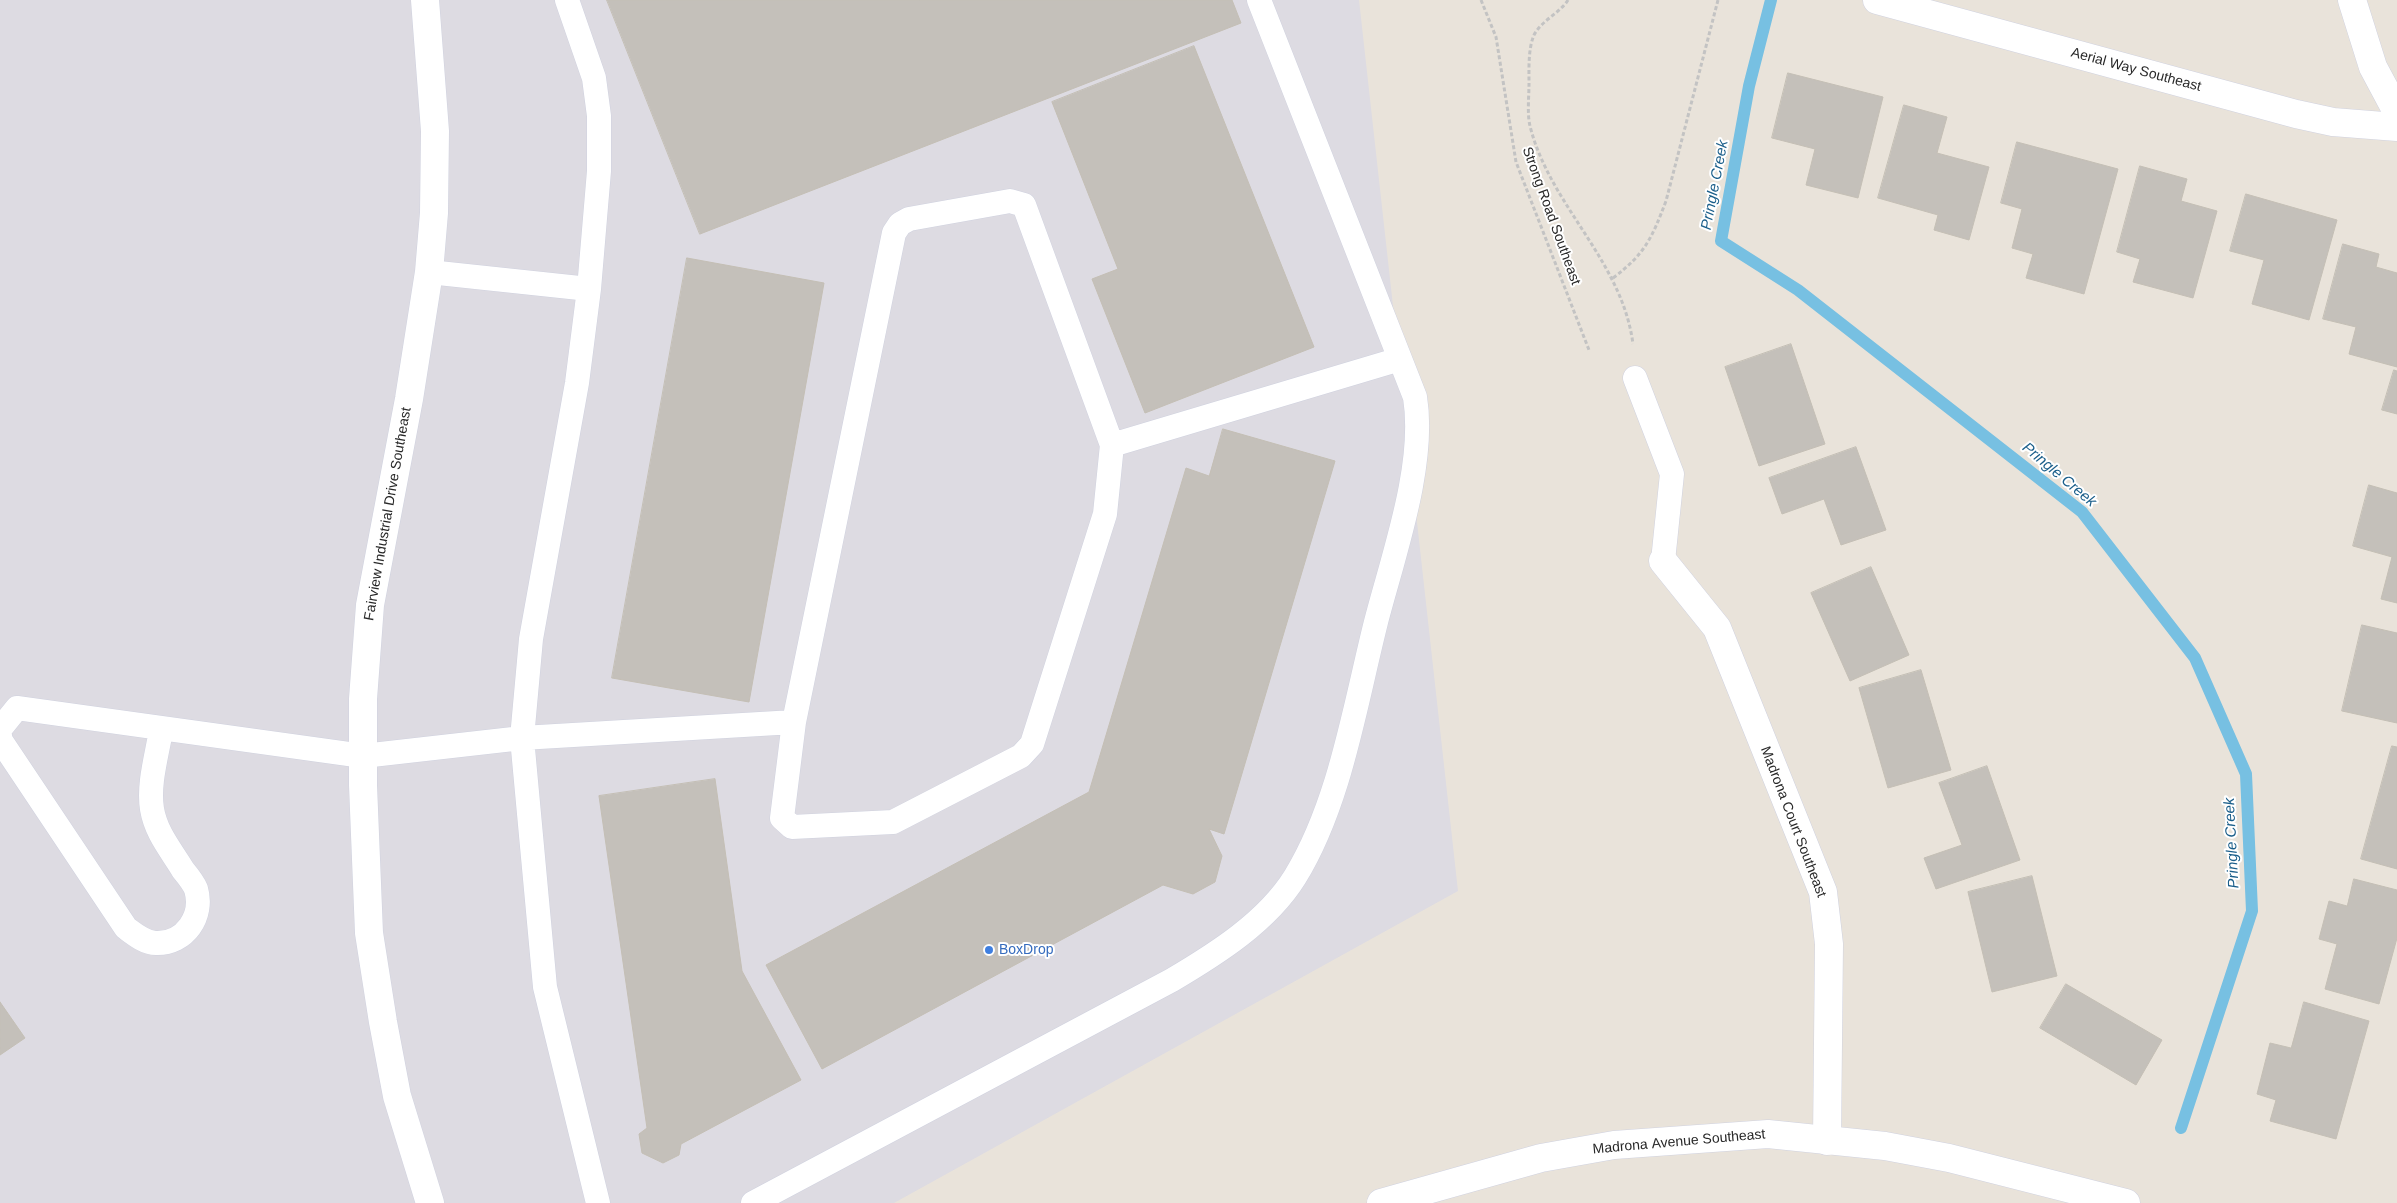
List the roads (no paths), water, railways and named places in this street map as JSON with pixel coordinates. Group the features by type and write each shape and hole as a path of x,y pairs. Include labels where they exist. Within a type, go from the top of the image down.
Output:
{"main road":[{"name":"Fairview Industrial Drive Southeast","path":"425,0 434,131 434,213 429,272 409,399 370,605 363,700 363,756 369,933 397,1096 430,1203"},
{"name":"Aerial Way Southeast","path":"1877,0 2296,114 2333,122 2397,127"},
{"path":"2352,0 2373,67 2397,112"},
{"name":"Madrona Court Southeast","path":"1663,561 1717,628 1823,892 1829,944 1827,1141"},
{"name":"Madrona Avenue Southeast","path":"1381,1203 1541,1158 1614,1146 1768,1134 1885,1146 1949,1158 2126,1203"}],"lane":[{"path":"567,0 594,78 599,116 599,171 589,289 577,383 556,490 531,638 522,738 545,987 598,1203"},
{"path":"752,1203 1224,949 1264,914 1295,878 1331,800 1410,488 1419,421 1415,397 1259,0"},
{"path":"1010,201 1024,205 1112,445 1103,524 1032,744 1021,756 893,822 792,827 782,818 794,722 894,233 900,224 909,219 1010,201"},
{"path":"429,272 589,289"},
{"path":"1112,445 1400,359"},
{"path":"1634,378 1672,474 1663,561"},
{"path":"0,729 8,707 161,730 363,756 522,738 794,722"},
{"path":"0,736 1,741 126,928 140,938 155,944 178,939 197,917 198,902 195,887 160,834 152,809 153,780 161,730"}],"waterway":[{"name":"Pringle Creek","path":"1771,0 1749,86 1721,241 1798,290 2082,512 2195,658 2246,774 2252,911 2181,1128"}],"place":[{"name":"BoxDrop","path":"989,950"}]}
